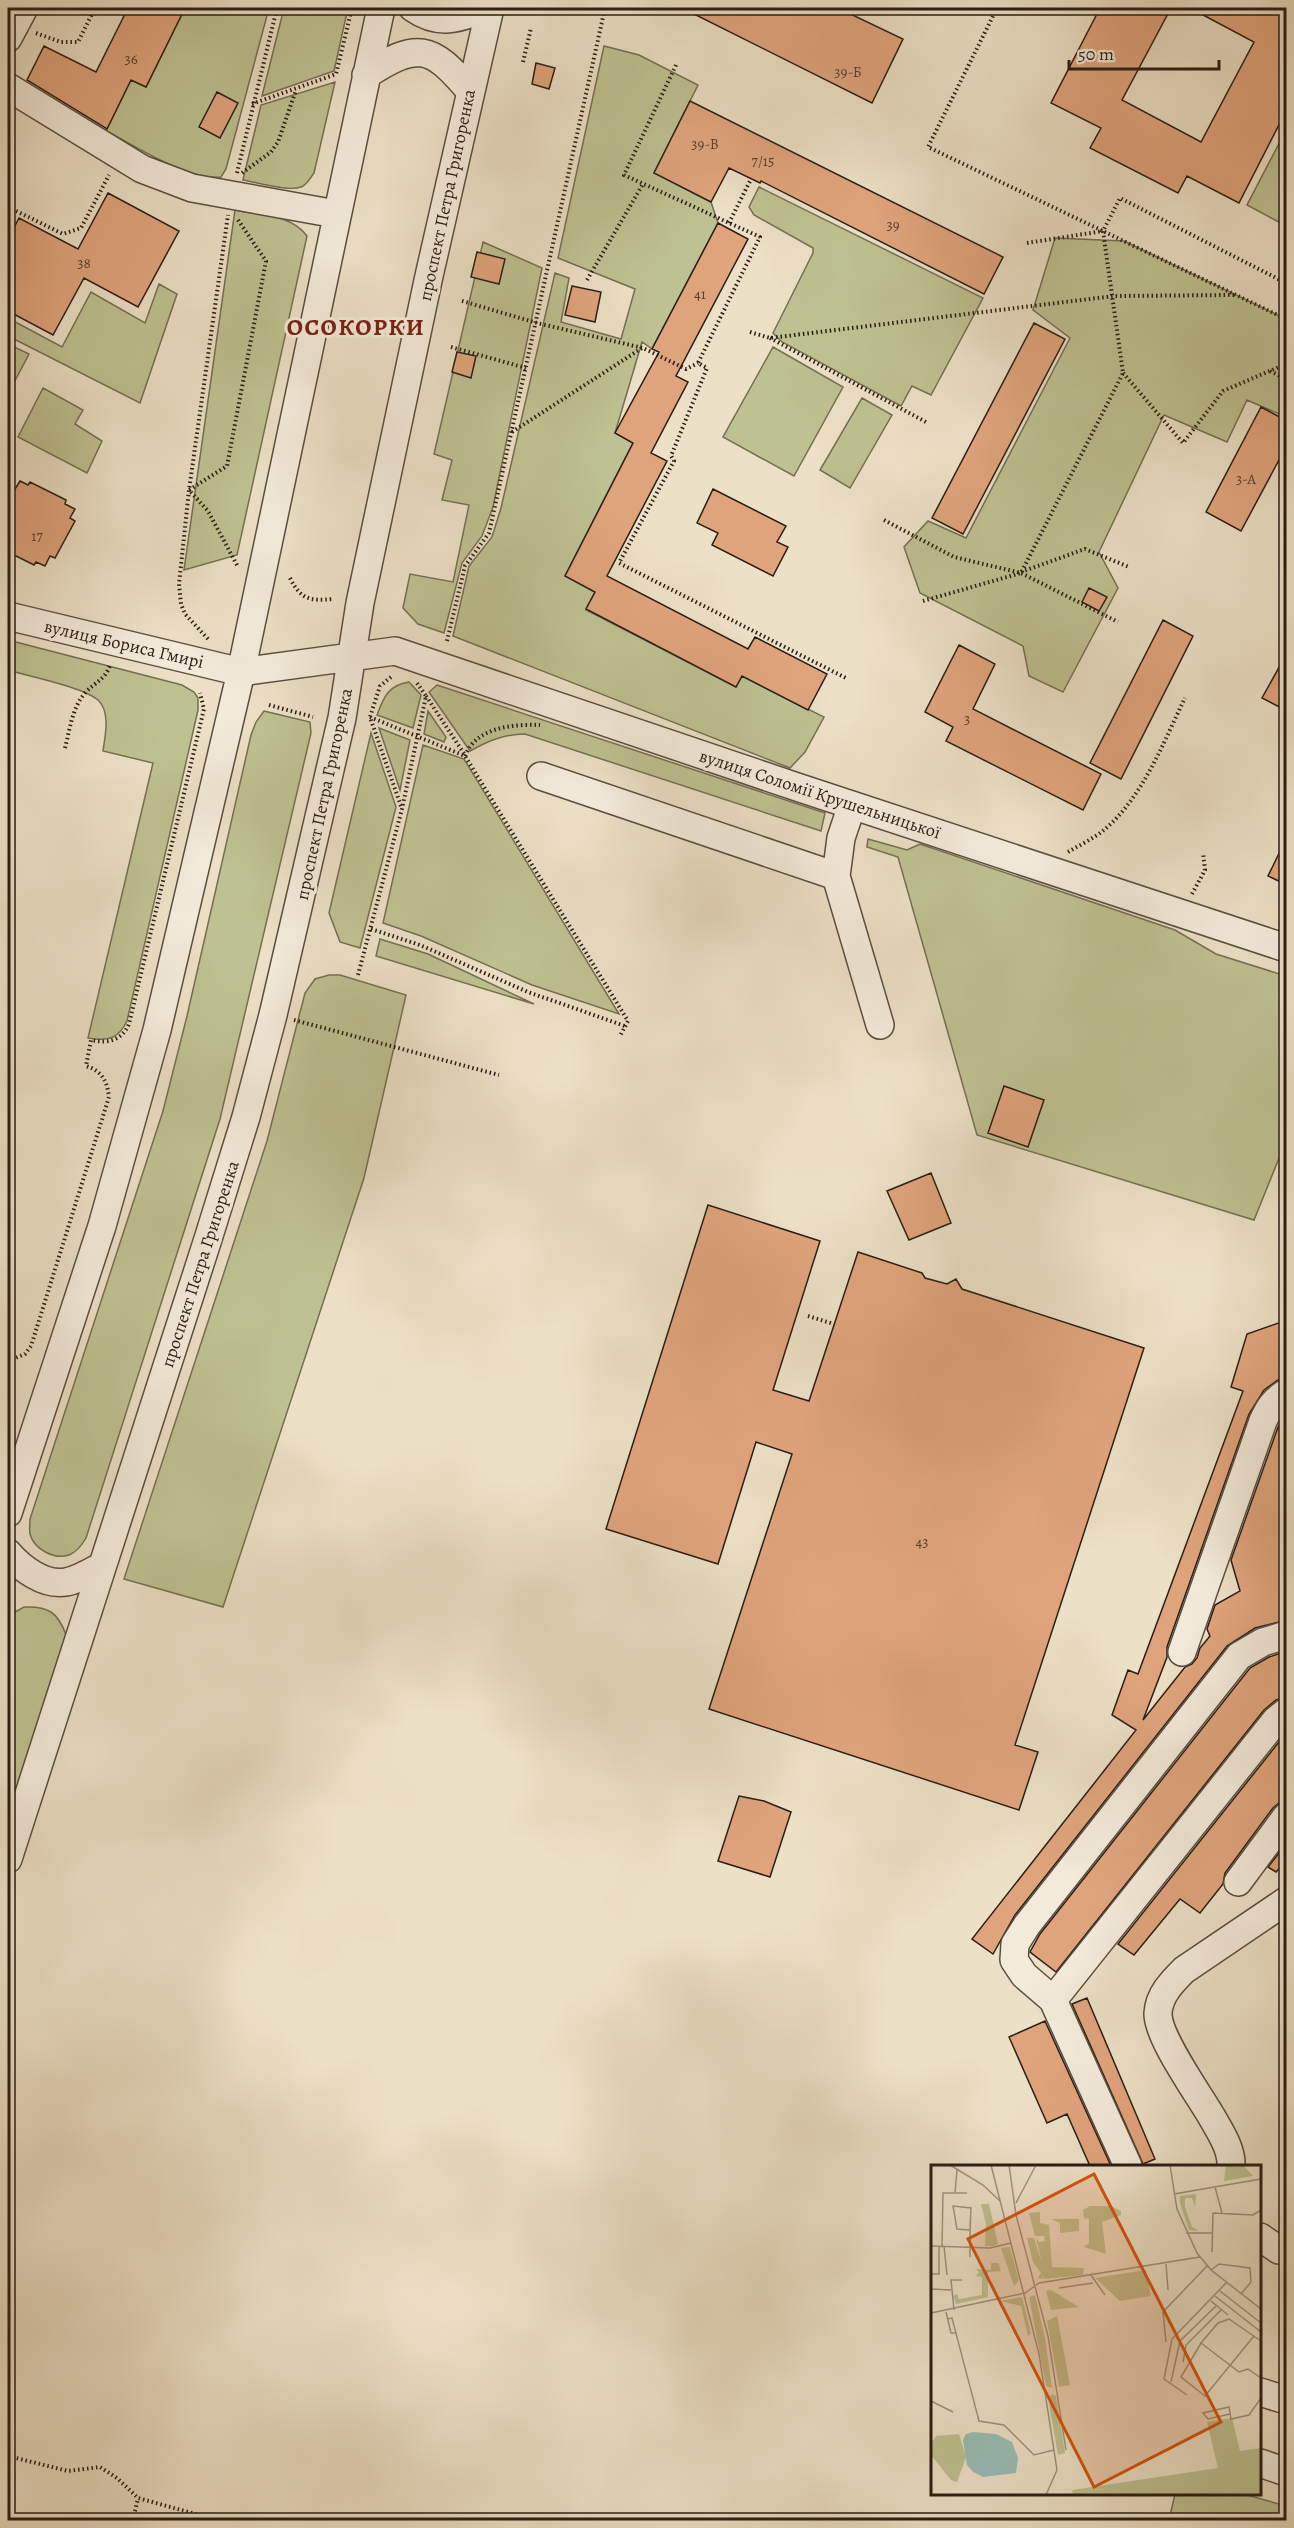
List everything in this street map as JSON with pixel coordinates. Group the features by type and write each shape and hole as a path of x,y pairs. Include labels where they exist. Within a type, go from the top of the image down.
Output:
{"street":[{"path":"8,1514 102,1226 137,1107 241,672 381,8"},
{"path":"412,8 426,17 447,20 485,8"},
{"name":"проспект Петра Григоренка","path":"8,1858 236,1150 273,1015 337,741 360,603 470,91 490,8"},
{"path":"366,75 393,57 413,52 429,55 449,66 470,91"},
{"path":"8,87 142,169 192,188 336,214"},
{"name":"вулиця Бориса Гмирі","path":"8,616 241,672"},
{"name":"вулиця Соломії Крушельницької","path":"241,672 395,651 852,806 1287,948"},
{"path":"541,776 836,876"},
{"path":"852,806 842,838 836,876 880,1025"},
{"path":"1182,1652 1263,1421 1270,1406 1287,1393"},
{"path":"8,1552 17,1563 35,1576 50,1581 65,1583 102,1566"},
{"path":"1128,2165 1053,2000 1024,1975 1014,1960 1015,1944 1027,1925 1239,1656 1263,1642 1287,1635"},
{"path":"1053,2000 1276,1720 1287,1712"},
{"path":"1238,1882 1287,1817"},
{"path":"1231,2165 1222,2134 1162,2034 1158,2013 1162,1997 1184,1970 1287,1900"},
{"path":"1261,2238 1279,2250 1287,2249"},
{"path":"1261,2392 1287,2400"},
{"path":"1261,2463 1287,2472"}],"path":[{"path":"21,26 61,42 78,42 95,8"},
{"path":"277,8 236,178 271,152 284,128 296,89"},
{"path":"252,104 336,74 352,8"},
{"path":"447,641 465,566 489,533 605,8"},
{"path":"997,8 928,147 1287,319"},
{"path":"523,62 531,28"},
{"path":"462,301 537,323 643,348 686,369 698,363 760,237 624,175 676,65"},
{"path":"8,207 63,234 81,228 113,168"},
{"path":"729,223 751,179"},
{"path":"587,280 643,184"},
{"path":"1021,573 1123,373 1114,296 1103,231 1120,198 1287,284"},
{"path":"189,490 227,466 266,261 229,207 189,490 179,584 181,604 185,614 208,640"},
{"path":"1027,243 1103,231"},
{"path":"770,338 1114,296 1237,295"},
{"path":"750,332 770,338 926,422"},
{"path":"452,347 526,368"},
{"path":"512,432 643,348"},
{"path":"698,363 707,368 671,456 674,461 620,563 846,678"},
{"path":"1123,373 1183,443 1222,391 1287,364"},
{"path":"1270,371 1287,379"},
{"path":"189,490 208,511 238,567"},
{"path":"884,519 954,557 1021,573 1118,622"},
{"path":"923,601 1021,573 1084,549 1129,567"},
{"path":"290,578 301,596 314,600 333,599"},
{"path":"65,748 75,709 86,693 106,676 110,665"},
{"path":"396,677 388,677 380,686 370,717 402,809"},
{"path":"410,679 416,681 465,756 628,1021 620,1036"},
{"path":"8,1372 11,1360 25,1354 31,1346 109,1097 106,1081 95,1068 86,1066 91,1040 101,1042 117,1039 129,1024 204,709 200,693"},
{"path":"358,975 402,809 426,696"},
{"path":"1062,855 1104,830 1132,799 1158,755 1185,698"},
{"path":"268,705 313,717"},
{"path":"370,717 465,756"},
{"path":"465,756 469,746 488,733 516,724 546,726"},
{"path":"1190,897 1205,870 1203,854"},
{"path":"371,929 420,945 528,992 625,1026"},
{"path":"273,1015 499,1075"},
{"path":"808,1316 834,1324"},
{"path":"8,2456 68,2471 100,2467 117,2478 138,2498 217,2520"},
{"path":"133,2520 138,2498"}],"green space":[{"path":"185,8 269,8 226,169 221,177 193,174 178,168 106,131 131,80 146,87"},
{"path":"284,8 348,8 334,71 262,96"},
{"path":"604,46 639,55 698,85 654,173 711,202 718,223 652,349 642,342 615,433 633,443 565,576 595,592 586,610 736,687 742,676 824,717 805,752 790,768 453,636 469,566 492,537 501,508 555,273 569,278 561,322 621,339 635,289 558,258"},
{"path":"335,82 314,173 307,183 301,187 289,188 243,180 261,105"},
{"path":"1286,130 1286,226 1247,205"},
{"path":"759,187 983,298 931,395 912,386 901,406 782,342 773,333 813,253 813,248 754,215 749,207"},
{"path":"235,210 284,219 307,236 237,555 184,570"},
{"path":"1055,238 1124,241 1286,319 1286,417 1247,400 1227,442 1164,415 1099,552 1118,588 1063,692 1029,676 1023,646 920,593 904,547 928,521 966,538 1070,338 1033,310"},
{"path":"483,242 542,268 493,507 482,536 462,563 444,633 418,624 403,608 410,574 453,582 469,505 442,500 452,460 434,454"},
{"path":"159,284 177,294 140,403 8,336 8,318 62,347 91,292 145,323"},
{"path":"8,344 29,354 8,394"},
{"path":"773,347 843,387 794,476 723,437"},
{"path":"43,388 83,410 75,424 102,441 87,473 18,437"},
{"path":"862,398 892,415 850,488 820,470"},
{"path":"8,640 182,685 194,692 198,698 198,710 127,1021 120,1032 111,1038 88,1038 153,763 103,751 106,717 98,700 68,686 8,670"},
{"path":"409,682 421,695 413,728 377,715 388,692"},
{"path":"437,685 825,813 821,831 525,734 496,739 470,751 429,692"},
{"path":"264,711 310,722 311,733 220,1119 86,1538 72,1554 51,1555 40,1549 32,1539 30,1519 163,1111 251,735"},
{"path":"428,711 446,737 444,742 424,734"},
{"path":"379,728 410,740 400,790"},
{"path":"371,733 396,807 360,948 340,942 329,913"},
{"path":"423,745 464,759 619,1014 532,985 421,936 383,923"},
{"path":"868,839 907,850 920,844 1175,930 1216,954 1286,976 1286,1141 1254,1220 977,1135 898,857 867,847"},
{"path":"380,939 428,954 534,1004 376,956"},
{"path":"340,975 406,995 364,1178 223,1607 124,1579 267,1141 305,993 315,979"},
{"path":"24,1607 46,1609 51,1612 56,1616 66,1635 8,1815 8,1616"},
{"path":"1175,2495 1248,2495 1286,2506 1286,2520 1169,2520"}],"building":[{"path":"128,8 185,8 146,87 131,80 107,129 27,80 44,46 96,72"},
{"path":"682,8 838,8 903,39 872,103"},
{"path":"1100,8 1171,8 1122,100 1201,142 1254,42 1190,8 1276,8 1287,13 1287,109 1239,203 1187,176 1178,193 1090,148 1101,128 1051,103"},
{"path":"536,63 555,68 549,89 532,84"},
{"path":"217,92 238,103 220,138 199,127"},
{"path":"690,101 1003,257 984,294 761,181 760,183 729,168 711,202 654,173"},
{"path":"108,193 179,231 138,307 84,278 53,335 8,311 8,239 19,218 78,249"},
{"path":"718,223 748,239 676,376 688,382 651,453 667,461 607,576 748,649 755,637 827,674 808,710 742,676 736,687 586,609 595,592 565,576 633,443 615,433 659,352 652,349"},
{"path":"477,252 505,259 499,284 471,277"},
{"path":"572,286 601,292 595,322 565,315"},
{"path":"1034,323 1065,339 963,534 932,518"},
{"path":"457,352 476,356 471,378 452,372"},
{"path":"1261,407 1287,421 1287,445 1241,531 1206,512"},
{"path":"20,481 28,485 30,482 66,500 65,504 75,509 70,518 75,521 55,558 50,556 45,566 36,562 34,565 8,552 8,497 12,488 15,489"},
{"path":"713,489 786,526 777,542 788,547 773,576 712,545 718,533 697,523"},
{"path":"1089,588 1107,597 1099,611 1082,602"},
{"path":"1163,620 1193,636 1121,779 1090,763"},
{"path":"959,645 995,664 973,709 1101,774 1083,810 946,741 953,727 925,712"},
{"path":"1287,653 1287,711 1262,698"},
{"path":"1287,837 1287,885 1268,876"},
{"path":"1004,1086 1044,1100 1028,1147 988,1133"},
{"path":"931,1173 951,1223 909,1240 887,1191"},
{"path":"708,1205 820,1241 773,1390 809,1401 858,1252 922,1273 925,1278 947,1284 956,1279 962,1289 1144,1348 1015,1745 1038,1752 1019,1810 709,1709 792,1454 756,1442 718,1564 606,1529"},
{"path":"1287,1320 1287,1377 1278,1380 1264,1390 1249,1414 1167,1647 1167,1657 1143,1720 1185,1667 1197,1658 1200,1648 1210,1636 1207,1629 1215,1605 1240,1591 1231,1560 1278,1427 1287,1412 1287,1620 1255,1628 1227,1646 1015,1915 993,1954 972,1939 1136,1730 1112,1715 1128,1670 1138,1674 1243,1391 1231,1387 1247,1334"},
{"path":"1287,1651 1287,1697 1276,1700 1264,1710 1056,1972 1030,1952 1040,1934 1250,1668 1269,1657"},
{"path":"1287,1732 1287,1801 1273,1808 1225,1873 1223,1884 1200,1913 1180,1899 1134,1955 1118,1944"},
{"path":"739,1796 764,1801 791,1812 770,1877 718,1861"},
{"path":"1287,1843 1287,1860 1276,1872 1268,1867"},
{"path":"1087,1998 1155,2159 1143,2164 1072,2004"},
{"path":"1045,2021 1111,2165 1090,2165 1067,2114 1047,2123 1009,2037"}],"district":[{"name":"ОСОКОРКИ","path":"356,327"}]}
